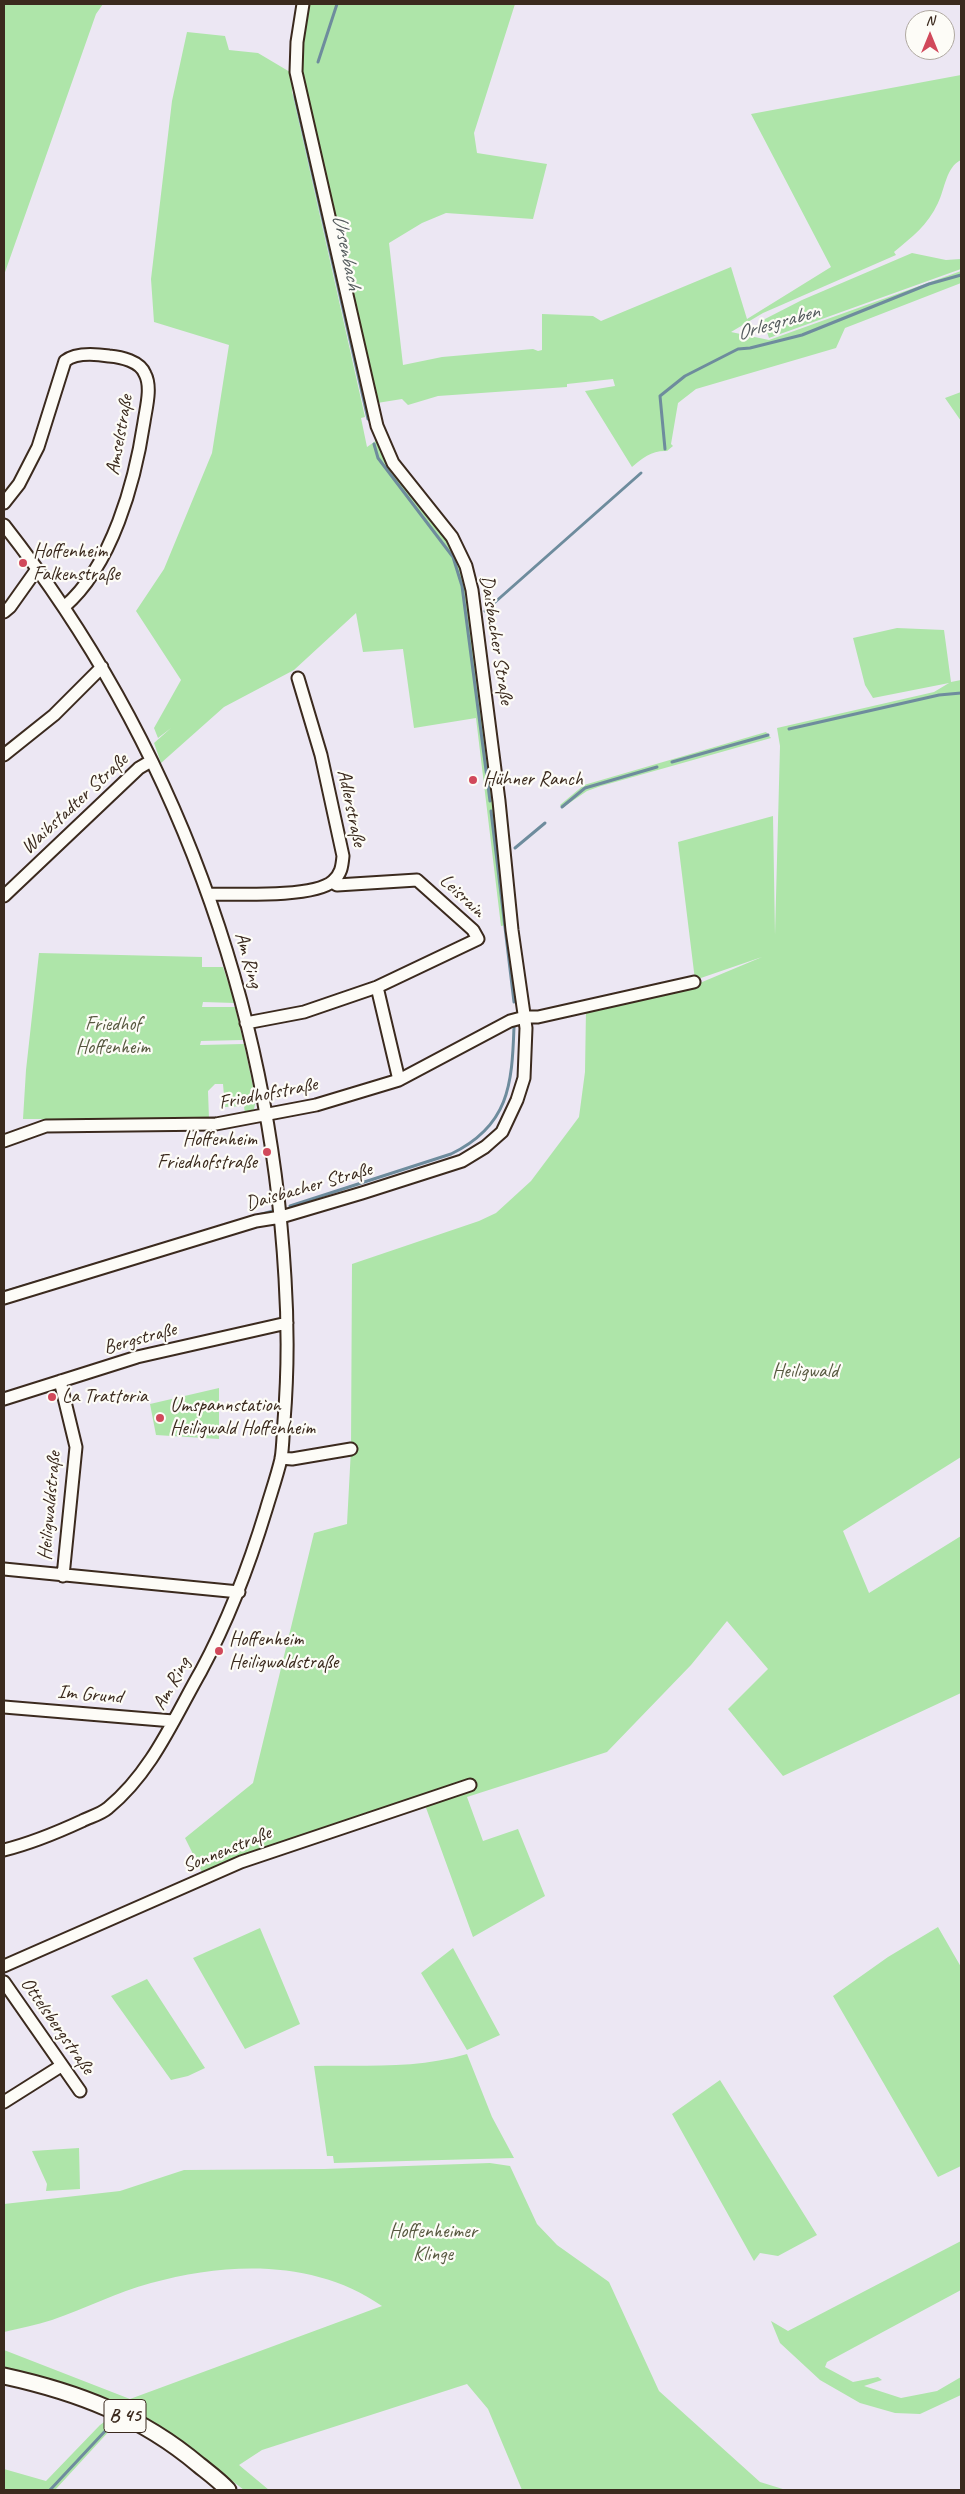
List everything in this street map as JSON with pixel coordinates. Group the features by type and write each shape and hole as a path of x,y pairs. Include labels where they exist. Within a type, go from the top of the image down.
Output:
{"main road":[{"name":"B 45","path":"4,2376 73,2395 116,2411 177,2447 228,2490"}],"street":[{"name":"Daisbacher Straße","path":"4,1298 256,1222 281,1217 462,1161 485,1147 502,1132 517,1100 524,1078 525,1017 472,590 466,566 452,537 393,463 377,426 296,72 297,42 304,4"},
{"name":"Amselstraße","path":"4,503 19,484 38,447 65,362 76,356 108,356 129,360 140,366 147,380 147,400 136,471 122,512 93,572 79,594 64,607"},
{"name":"Am Ring","path":"4,525 64,607 102,667 172,804 209,894 246,1023 267,1114 281,1217 287,1323 287,1390 281,1458 240,1592 217,1642 147,1768 107,1810 37,1842 4,1850"},
{"path":"4,612 10,607 37,569"},
{"path":"4,755 54,715 102,667"},
{"name":"Adlerstraße","path":"298,678 321,755 343,856 342,871 332,882"},
{"name":"Waibstadter Straße","path":"4,896 139,768 151,761"},
{"name":"Leisrain","path":"332,882 337,885 417,880 473,930 478,939 377,987"},
{"path":"209,894 260,895 319,888 332,882"},
{"path":"525,1017 538,1017 694,982"},
{"path":"246,1023 304,1012 377,987 399,1080"},
{"name":"Friedhofstraße","path":"4,1141 46,1126 216,1124 316,1105 399,1080 510,1021 525,1017"},
{"name":"Bergstraße","path":"4,1399 137,1357 287,1323"},
{"name":"Heiligwaldstraße","path":"60,1381 76,1447 63,1576"},
{"path":"281,1458 292,1460 351,1449"},
{"name":"Heiligwaldstraße","path":"4,1569 240,1592"},
{"name":"Im Grund","path":"4,1707 172,1721"},
{"name":"Sonnenstraße","path":"4,1966 241,1862 470,1785"},
{"name":"Ottelsbergstraße","path":"4,1982 80,2091"},
{"path":"4,2102 61,2066"}],"green space":[{"path":"4,4 103,4 96,14 4,275"},
{"path":"306,4 515,4 474,133 477,153 547,164 533,219 446,213 422,223 389,243 403,365 442,357 533,349 542,350 542,314 593,316 601,321 731,267 747,319 831,267 751,114 961,75 961,160 956,163 949,173 938,203 924,224 894,252 896,255 763,313 731,332 769,340 961,271 961,283 845,328 836,348 696,389 678,403 671,444 673,446 667,451 648,455 632,467 585,391 615,386 613,379 567,384 567,387 438,396 408,405 402,399 377,403 300,71"},
{"path":"187,32 225,36 229,50 258,53 290,72 293,86 292,91 365,417 361,418 367,447 377,440 383,452 433,517 454,553 468,591 507,925 501,926 476,718 414,728 403,649 363,652 356,613 294,670 224,707 161,763 154,743 171,728 158,738 154,728 181,680 136,611 164,569 212,453 229,345 154,322 151,279 172,101"},
{"path":"912,253 946,260 961,259 961,269 769,338 763,320 802,300"},
{"path":"961,392 961,421 945,398"},
{"name":"Heiligwald","path":"897,628 944,630 951,682 961,680 961,1457 843,1531 869,1593 961,1536 961,1693 783,1776 728,1709 768,1669 727,1621 691,1665 607,1752 467,1797 483,1841 518,1829 545,1896 473,1937 425,1805 204,1876 185,1838 253,1783 314,1533 347,1524 351,1449 352,1264 479,1221 496,1213 531,1181 579,1117 585,1072 586,1009 695,985 762,957 695,980 678,842 773,816 775,935 780,746 777,728 934,692 949,683 873,698 865,685 853,638"},
{"path":"766,732 771,738 601,786 587,791 562,808 560,805 584,785"},
{"name":"Friedhof Hoffenheim","path":"39,953 202,957 202,967 223,967 235,1003 203,1002 202,1007 235,1007 243,1040 201,1041 200,1045 244,1044 256,1100 254,1109 245,1114 244,1106 225,1107 223,1084 215,1084 208,1091 209,1119 23,1119 26,1070"},
{"path":"219,1388 219,1439 156,1435 150,1404"},
{"path":"938,1927 961,1967 961,2166 938,2177 833,1996 888,1957"},
{"path":"260,1928 300,2024 245,2049 193,1958"},
{"path":"453,1948 500,2035 467,2050 421,1973"},
{"path":"147,1979 205,2068 188,2076 171,2080 111,1996"},
{"path":"467,2054 492,2117 514,2158 334,2163 333,2156 327,2156 314,2066 411,2064 448,2059"},
{"path":"720,2080 817,2235 778,2256 760,2253 754,2261 672,2114"},
{"path":"79,2148 80,2189 46,2191 47,2184 32,2151"},
{"name":"Hoffenheimer Klinge","path":"490,2163 510,2166 537,2224 557,2245 609,2282 659,2391 760,2482 786,2490 522,2490 488,2409 467,2384 262,2450 239,2465 269,2490 244,2490 163,2428 109,2400 63,2383 4,2367 4,2350 130,2399 382,2306 356,2291 328,2280 300,2273 270,2269 210,2271 151,2283 52,2320 4,2332 4,2204 120,2191 184,2170 324,2169"},
{"path":"961,2241 961,2290 827,2362 825,2367 853,2382 878,2377 882,2380 864,2386 901,2398 937,2391 961,2377 961,2395 920,2414 895,2413 860,2403 820,2380 780,2343 771,2321 788,2331"},
{"path":"114,2415 123,2420 120,2426 112,2428 55,2490 4,2490 4,2469 46,2481 100,2425"}],"waterway":[{"name":"Ursenbach","path":"318,62 337,4"},
{"name":"Ursenbach","path":"295,91 368,419"},
{"name":"Orlesgraben","path":"665,449 660,396 685,376 738,349 750,348 802,335 929,284 961,275"},
{"path":"374,444 378,458 453,557 462,586 490,801"},
{"name":"Orlesgraben","path":"485,611 641,473"},
{"path":"789,729 939,695 961,693"},
{"path":"672,762 768,735"},
{"path":"562,807 585,788 657,767"},
{"path":"491,811 514,1002"},
{"path":"515,848 545,823"},
{"path":"290,1206 451,1154 470,1143 496,1117 503,1102 511,1067 514,1027"},
{"path":"258,1215 273,1211"},
{"path":"4,1292 202,1232"},
{"path":"50,2490 107,2429"}],"place":[{"name":"Hoffenheim Falkenstraße","path":"23,563"},
{"name":"Hühner Ranch","path":"473,780"},
{"name":"Hoffenheim Friedhofstraße","path":"267,1152"},
{"name":"La Trattoria","path":"52,1397"},
{"name":"Umspannstation Heiligwald Hoffenheim","path":"160,1418"},
{"name":"Hoffenheim Heiligwaldstraße","path":"219,1651"}]}
